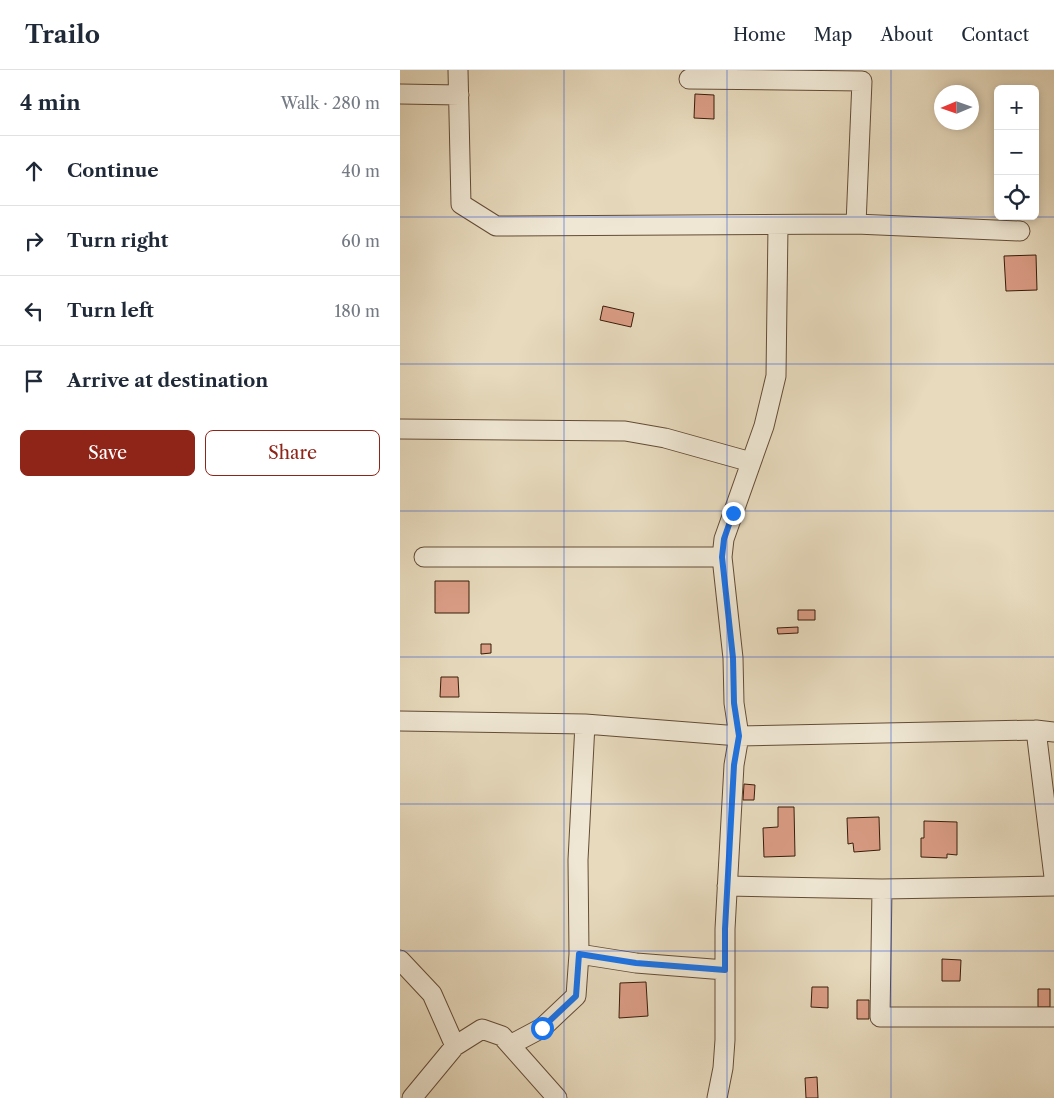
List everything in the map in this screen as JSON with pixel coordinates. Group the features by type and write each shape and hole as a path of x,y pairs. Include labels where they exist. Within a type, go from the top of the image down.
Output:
{"street":[{"path":"458,70 461,204 496,226 778,226 856,224 1020,231"},
{"path":"689,79 862,81 856,224"},
{"path":"400,94 459,95"},
{"path":"717,1098 724,1068 727,886 734,765 739,736 734,703 733,658 722,557 724,539 764,426 776,376 778,226"},
{"path":"400,429 625,431 665,438 751,462"},
{"path":"424,557 722,557"},
{"path":"400,721 586,724 739,736 1045,731 1054,877"},
{"path":"510,1045 542,1028 576,996 579,954 578,860 586,724"},
{"path":"727,886 882,889 1054,886"},
{"path":"882,889 880,1017 1054,1017"},
{"path":"579,954 636,963 725,970"},
{"path":"400,960 432,994 455,1046"},
{"path":"412,1098 455,1046 482,1029 502,1036 557,1098"}],"building":[{"path":"695,94 714,95 714,119 694,118"},
{"path":"1036,255 1037,290 1006,291 1004,256"},
{"path":"603,306 634,313 631,327 600,320"},
{"path":"435,581 469,581 469,613 435,613"},
{"path":"798,610 815,610 815,620 798,620"},
{"path":"798,627 798,633 778,634 777,628"},
{"path":"481,644 491,644 491,653 481,654"},
{"path":"441,677 458,677 459,697 440,697"},
{"path":"744,784 755,785 754,800 743,800"},
{"path":"778,807 794,807 795,856 764,857 763,828 778,827"},
{"path":"879,817 880,850 854,852 853,843 848,844 847,818"},
{"path":"924,821 957,822 957,855 947,854 947,858 921,857 921,838 924,838"},
{"path":"942,959 961,960 960,981 942,981"},
{"path":"646,982 648,1016 619,1018 620,983"},
{"path":"812,987 828,987 828,1008 811,1007"},
{"path":"1038,989 1050,989 1050,1007 1038,1007"},
{"path":"857,1000 869,1000 869,1019 857,1019"},
{"path":"817,1077 818,1098 806,1098 805,1078"}],"route":[{"path":"542,1028 555,1018 576,996 579,954 636,963 725,970 725,929 734,765 739,736 734,703 730,621 722,557 724,539 733,513"}]}
